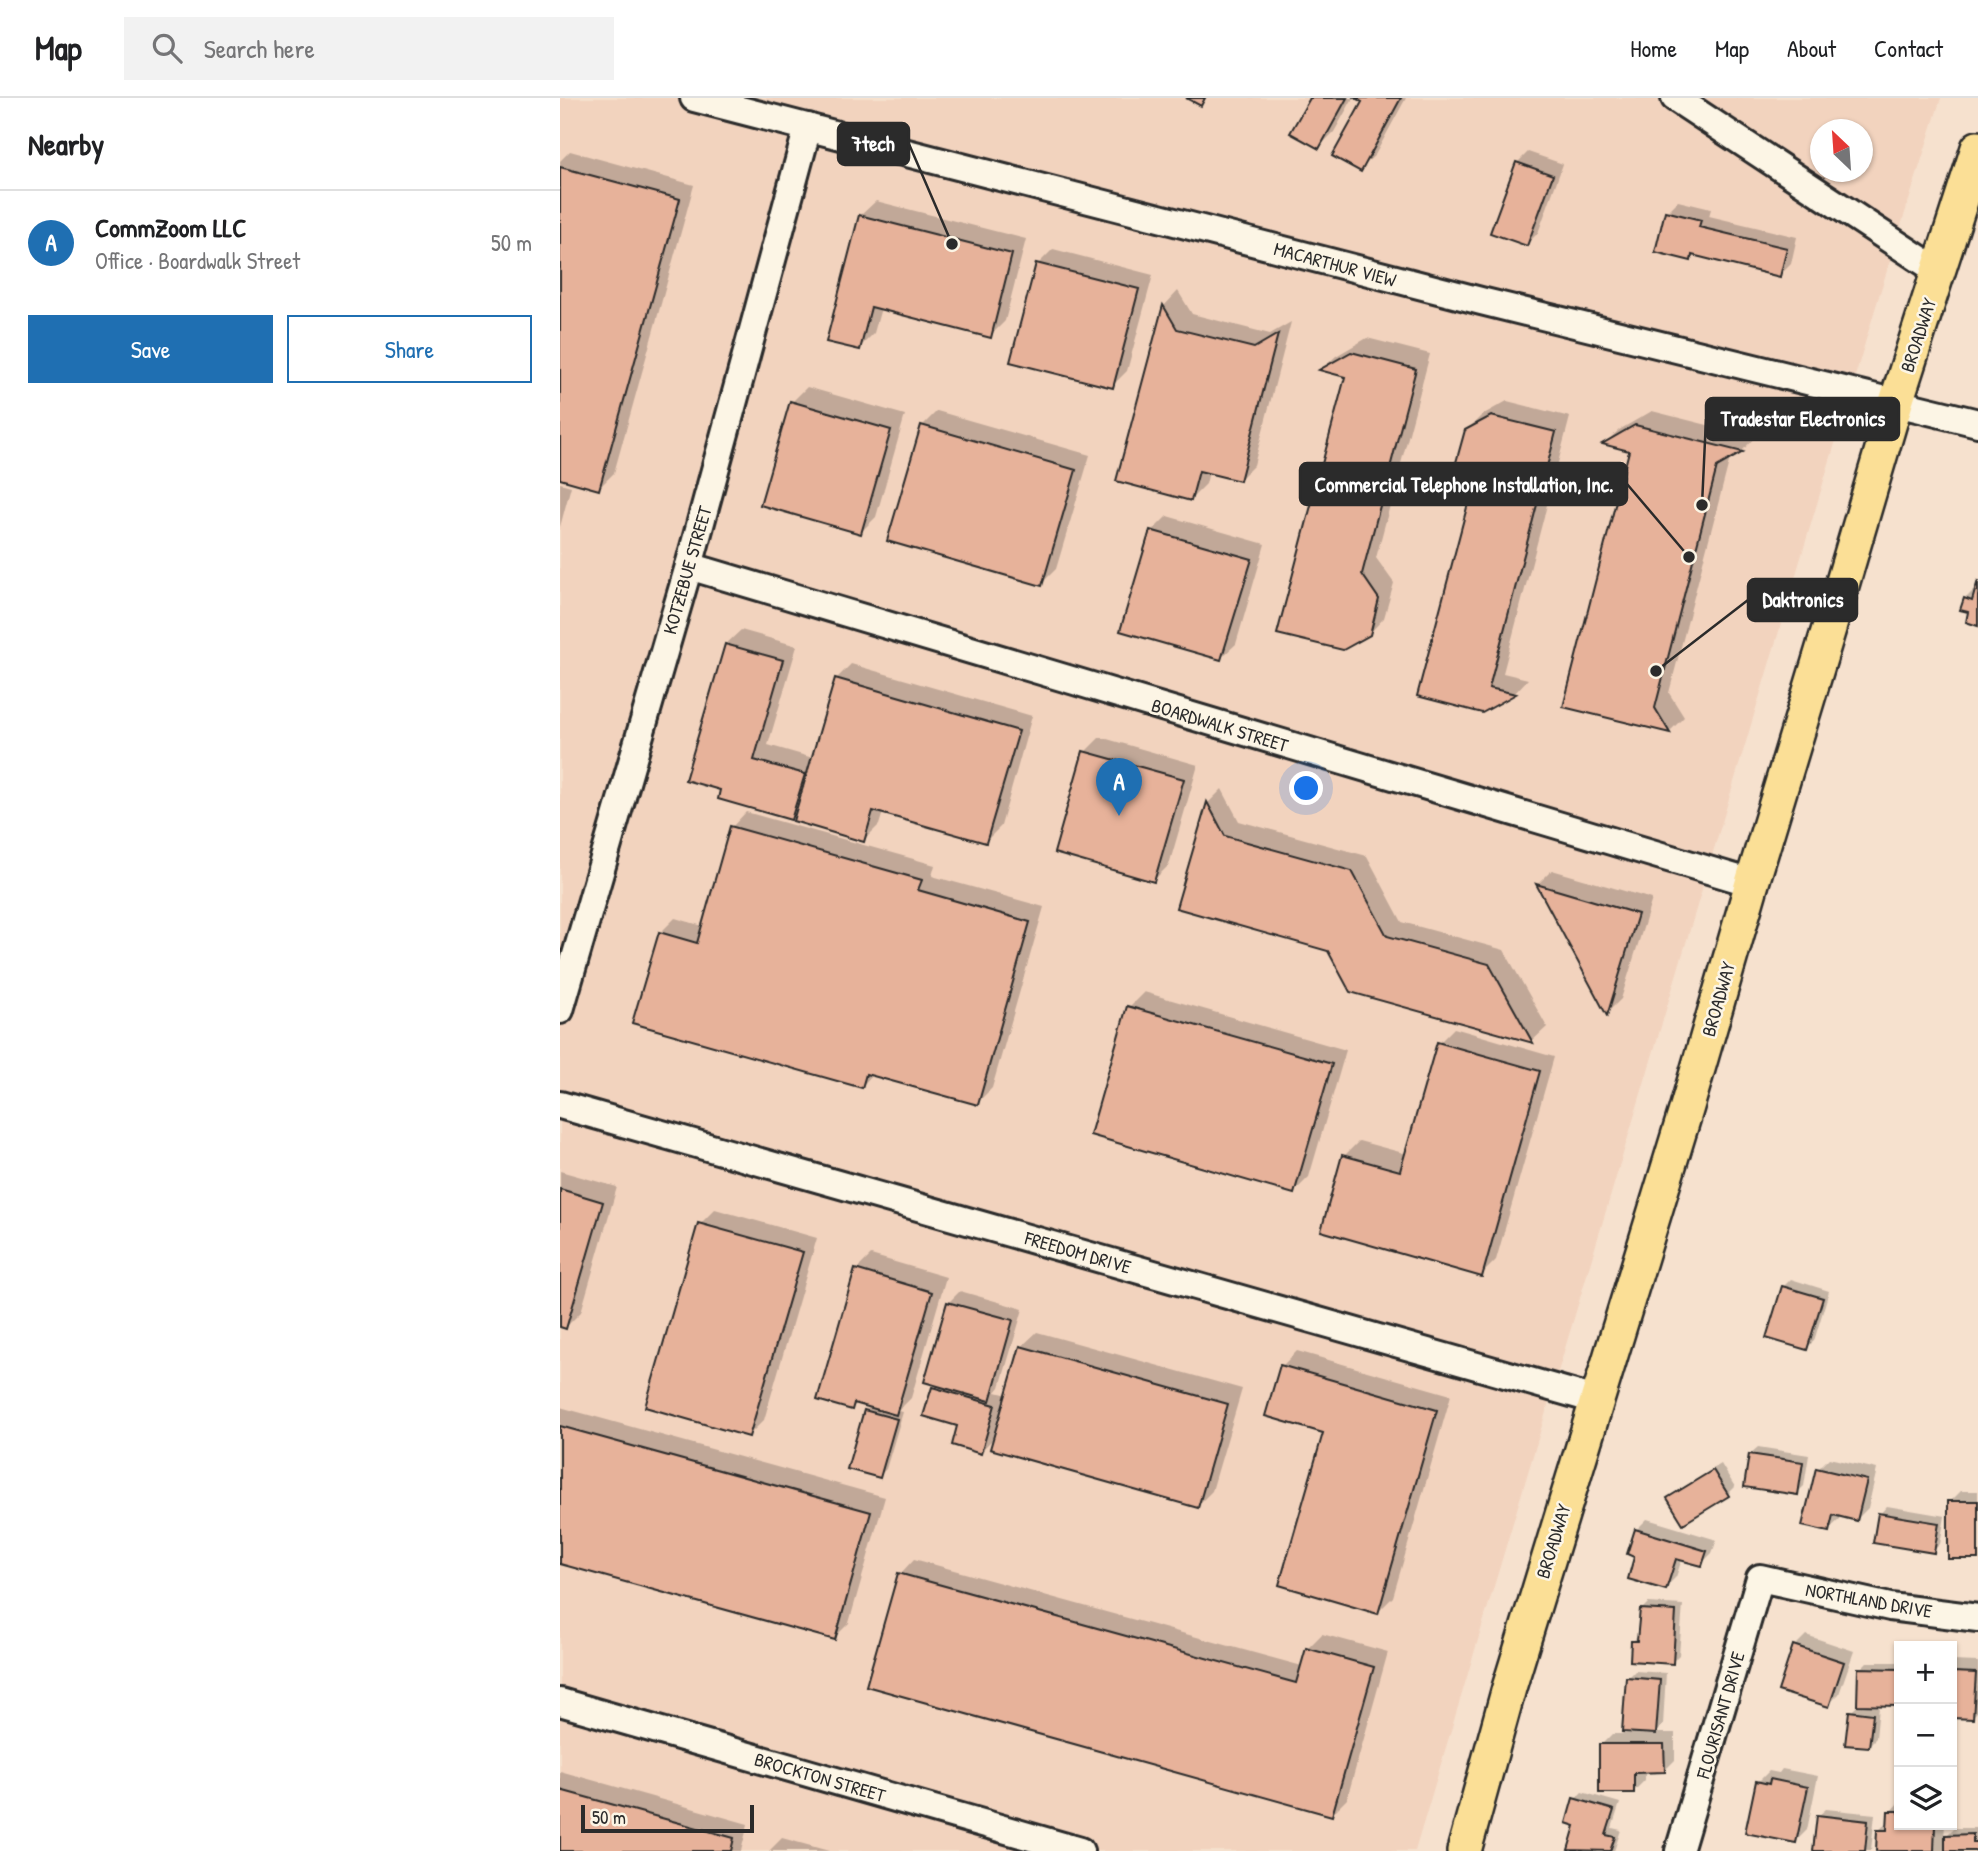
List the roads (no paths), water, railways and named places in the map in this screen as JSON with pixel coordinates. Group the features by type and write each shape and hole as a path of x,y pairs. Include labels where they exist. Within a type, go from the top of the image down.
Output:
{"main road":[{"name":"BROADWAY","path":"1464,1851 1509,1688 1686,1110 1896,402 1978,148"}],"street":[{"name":"MACARTHUR VIEW","path":"694,98 1401,281 1978,424"},
{"path":"1675,98 1938,271"},
{"name":"KOTZEBUE STREET","path":"560,1010 689,566 808,127"},
{"name":"BOARDWALK STREET","path":"689,566 1752,883"},
{"name":"FREEDOM DRIVE","path":"560,1105 1596,1400"},
{"name":"NORTHLAND DRIVE","path":"1760,1578 1890,1607 1978,1618"},
{"name":"FLOURISANT DRIVE","path":"1679,1851 1760,1578"},
{"name":"BROCKTON STREET","path":"560,1702 1080,1851"}],"place":[{"name":"7tech","path":"952,244"},
{"name":"Tradestar Electronics","path":"1702,505"},
{"name":"Commercial Telephone Installation, Inc.","path":"1689,557"},
{"name":"Daktronics","path":"1656,671"},
{"name":"CommZoom LLC","path":"1119,816"}]}
